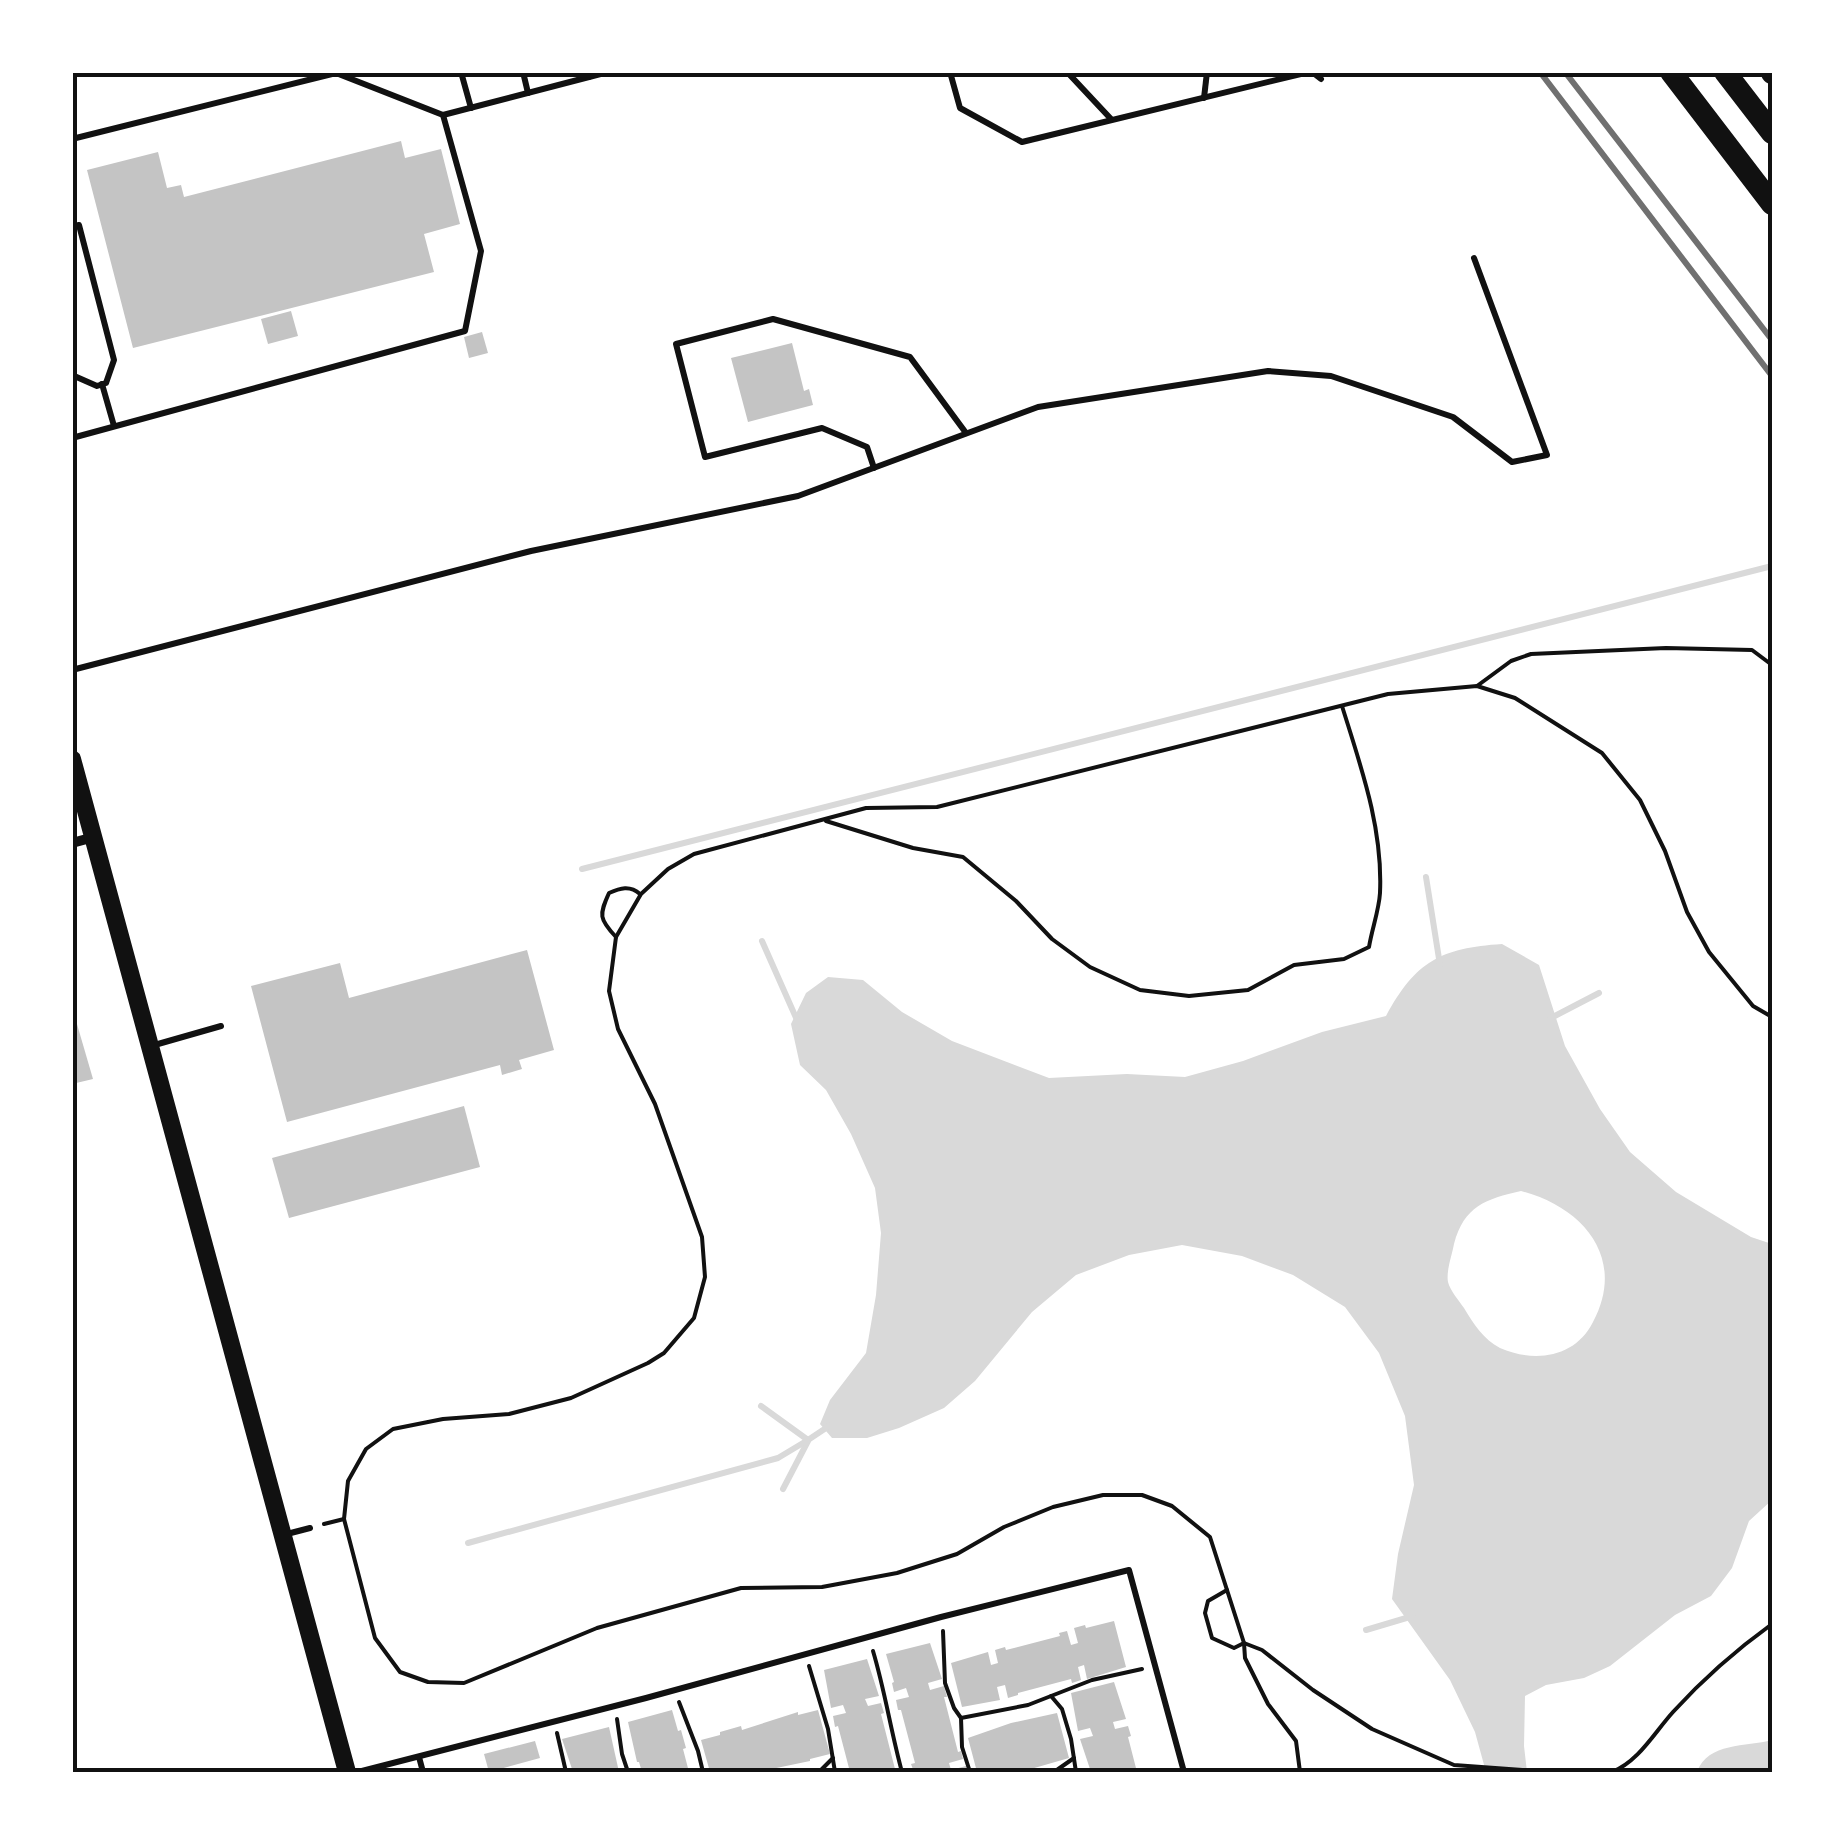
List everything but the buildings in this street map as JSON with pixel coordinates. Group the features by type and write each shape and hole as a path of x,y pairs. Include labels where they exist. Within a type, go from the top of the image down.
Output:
{"highway":[{"path":"1671,72 1772,204"},
{"path":"1725,72 1772,133"}],"street":[{"path":"72,760 347,1772"},
{"path":"72,844 94,838"}],"lane":[{"path":"461,72 471,108"},
{"path":"522,72 528,93"},
{"path":"72,139 336,74 442,116 608,72"},
{"path":"950,72 960,108 1022,142 1310,72 1322,79"},
{"path":"1204,98 1207,72"},
{"path":"1068,73 1112,120"},
{"path":"72,438 465,331 480,251 442,116"},
{"path":"72,227 79,226 114,360 106,383 98,386 72,375"},
{"path":"72,670 532,550 798,496 1038,406 1268,371 1331,376 1453,417 1512,462 1548,455 1474,258"},
{"path":"874,468 867,447 822,428 706,457 676,344 773,319 910,357 966,433"},
{"path":"102,384 114,426"},
{"path":"150,1046 221,1026"},
{"path":"282,1536 310,1528"},
{"path":"358,1772 1129,1570 1184,1772"},
{"path":"419,1757 422,1772"}],"path":[{"path":"1477,686 1511,661 1531,654 1666,648 1752,650 1772,665"},
{"path":"1300,1772 1296,1741 1268,1704 1245,1658 1244,1643 1210,1537 1172,1506 1142,1494 1103,1495 1053,1508 1004,1527 957,1554 896,1573 822,1587 741,1588 597,1628 464,1683 428,1682 400,1672 375,1638 344,1520 348,1481 366,1449 393,1429 509,1414 571,1398 664,1353 694,1318 705,1277 702,1236 655,1104 618,1030 609,991 616,937 641,894 668,869 694,854 866,808 937,807 1388,694 1477,686 1515,698 1602,752 1640,800 1709,952 1754,1006 1772,1017"},
{"path":"822,820 912,848 963,858 1090,967 1140,990 1188,996 1248,990 1294,965 1344,960 1368,947 1380,895 1377,830 1342,705"},
{"path":"616,937 604,924 601,911 609,893 621,888 635,889 641,894"},
{"path":"310,1528 344,1520"},
{"path":"1228,1589 1208,1602 1205,1613 1212,1638 1234,1648 1244,1643 1262,1650 1372,1729 1454,1765 1548,1772"},
{"path":"941,1617 945,1683 961,1718 962,1746 970,1772"},
{"path":"1612,1772 1630,1762 1700,1684 1772,1624"},
{"path":"868,1636 902,1772"},
{"path":"805,1654 828,1730 835,1772"},
{"path":"961,1718 1028,1705 1092,1680 1156,1666"},
{"path":"676,1690 703,1772"},
{"path":"1051,1696 1062,1709 1076,1772"},
{"path":"614,1706 628,1772"},
{"path":"554,1721 566,1772"},
{"path":"819,1772 833,1758"},
{"path":"1054,1772 1074,1758"},
{"path":"1453,1772 1454,1765"}],"shaded area":[{"path":"1502,944 1539,965 1565,1046 1600,1109 1630,1152 1676,1192 1751,1237 1772,1244 1772,1500 1749,1521 1732,1568 1711,1596 1675,1615 1610,1666 1584,1678 1546,1685 1525,1696 1527,1772 1486,1772 1475,1732 1450,1680 1392,1599 1414,1485 1405,1416 1379,1353 1345,1307 1293,1275 1242,1256 1182,1245 1129,1255 1076,1275 1032,1312 975,1381 944,1408 867,1438 832,1438 820,1424 830,1400 866,1353 881,1233 875,1188 826,1090 800,1065 791,1024 806,993 828,977 863,980 902,1012 952,1041 1049,1078 1127,1074 1185,1077 1322,1032 1386,1016 1408,982 1432,961 1481,946","holes":["1521,1191 1563,1209 1593,1238 1602,1257 1605,1277 1602,1299 1585,1334 1565,1350 1540,1356 1513,1353 1484,1336 1451,1288 1448,1273 1458,1231 1478,1206"]},
{"path":"1772,1740 1772,1772 1697,1772 1702,1762 1719,1751"}],"waterway":[{"path":"582,869 1772,566"},
{"path":"1426,877 1440,965"},
{"path":"762,941 797,1020"},
{"path":"1551,1018 1599,993"},
{"path":"761,1406 808,1440 829,1426"},
{"path":"468,1543 778,1458 808,1440"},
{"path":"783,1489 808,1441"},
{"path":"1366,1630 1413,1616"}],"railway":[{"path":"1540,72 1772,376"},
{"path":"1565,72 1772,340"}]}
